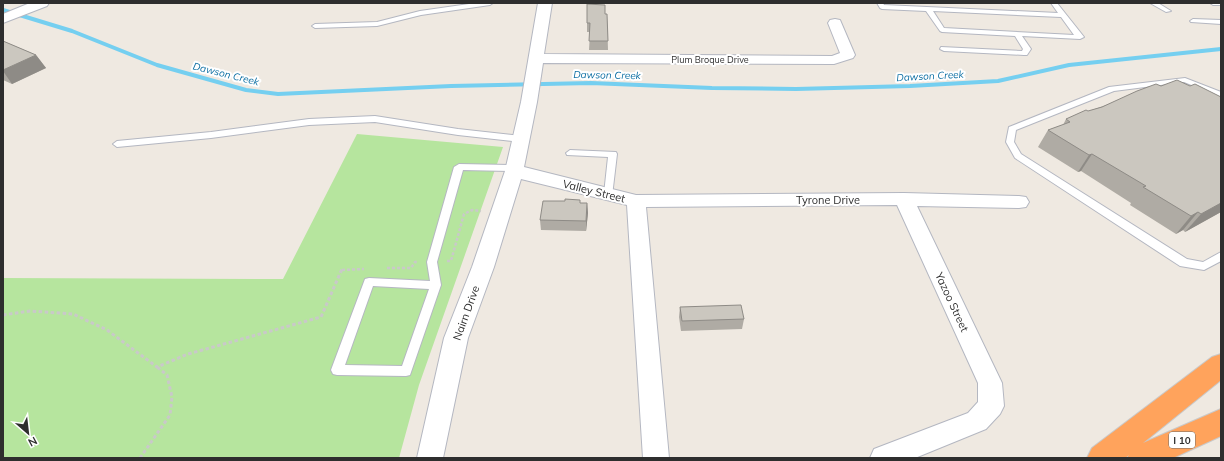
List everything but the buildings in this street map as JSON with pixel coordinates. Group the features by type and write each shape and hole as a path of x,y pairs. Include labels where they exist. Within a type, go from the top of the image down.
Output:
{"highway":[{"path":"1102,458 1221,366"},
{"name":"I 10","path":"1142,458 1221,422"}],"street":[{"path":"514,169 529,102 545,3"},
{"path":"3,19 40,4"},
{"name":"Plum Broque Drive","path":"536,59 834,60 848,55 835,23"},
{"name":"Valley Street","path":"514,169 636,201 656,458"},
{"name":"Nairn Drive","path":"430,458 456,338 483,267 514,169"},
{"name":"Tyrone Drive","path":"636,201 904,200 1019,202"},
{"name":"Yazoo Street","path":"883,458 977,421 991,406 990,383 904,200"}],"lane":[{"path":"315,26 377,24 420,14 490,3"},
{"path":"880,3 882,7 1063,15"},
{"path":"928,9 942,30 1080,37 1054,3"},
{"path":"1153,3 1168,11"},
{"path":"1213,3 1221,4"},
{"path":"1192,21 1221,22"},
{"path":"944,49 1024,53 1027,49 1017,34"},
{"path":"1221,95 1185,80 1112,89 1012,129 1010,142 1018,156 1184,263 1204,266 1221,256"},
{"path":"1190,82 1198,93"},
{"path":"117,144 211,135 309,122 375,119 458,132 521,139"},
{"path":"570,153 613,154 609,194"},
{"path":"436,285 369,282 336,370 406,371 436,285 432,262 459,168 514,169"}],"path":[{"path":"380,268 411,268 415,262 451,261 464,214 472,210 484,211"},
{"path":"158,367 188,354 321,317 342,269 365,269"},
{"path":"3,315 30,311 73,314 107,330 167,375 172,397 170,415 140,458"}],"green space":[{"path":"357,134 503,147 419,385 399,458 3,458 3,278 283,279"}],"waterway":[{"name":"Dawson Creek","path":"3,10 72,31 157,65 246,90 278,94 451,86 591,83 712,88 796,89 910,86 998,81 1069,65 1221,49"}]}
